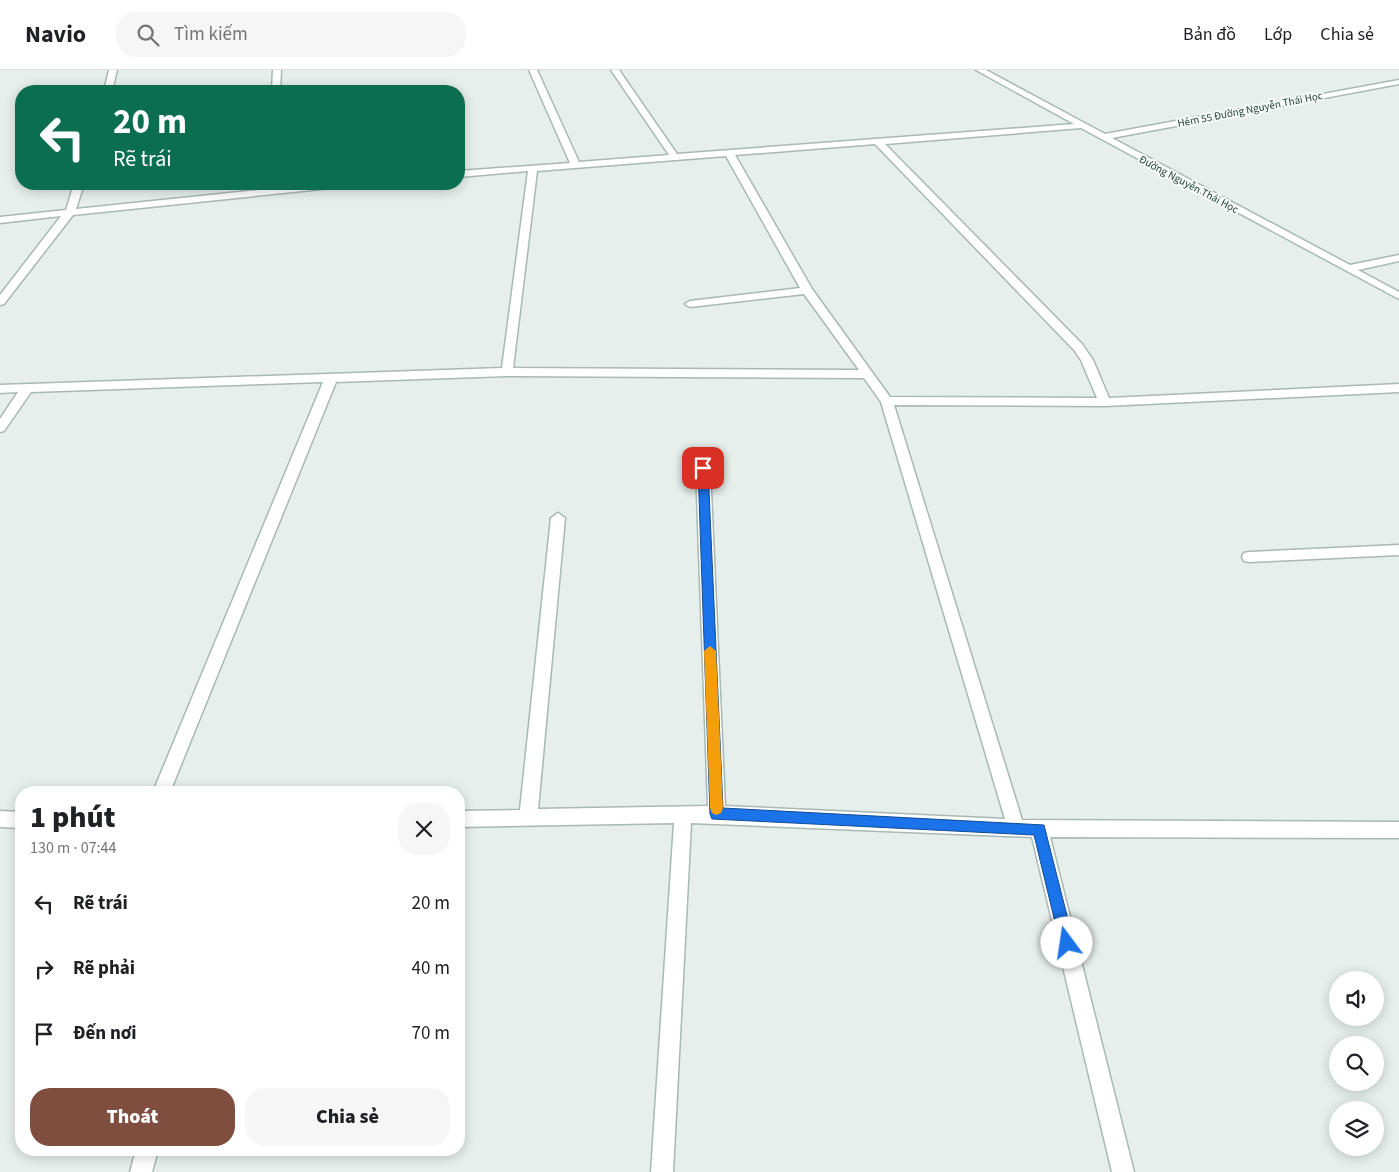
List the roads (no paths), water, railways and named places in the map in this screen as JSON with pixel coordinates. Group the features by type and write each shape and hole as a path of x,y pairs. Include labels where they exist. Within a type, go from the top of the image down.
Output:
{"street":[{"path":"109,85 112,70"},
{"path":"276,85 277,70"},
{"path":"533,70 576,165"},
{"path":"615,70 675,158"},
{"name":"Đường Nguyễn Thái Học","path":"980,70 1080,126 1399,296"},
{"name":"Hẻm 55 Đường Nguyễn Thái Học","path":"1102,137 1399,82"},
{"path":"465,174 1080,126"},
{"path":"877,141 1078,347 1087,360 1105,402"},
{"path":"729,153 807,290 887,401 1016,828"},
{"path":"507,372 533,168"},
{"path":"0,302 70,212 77,190"},
{"path":"0,220 248,190"},
{"path":"1347,269 1399,258"},
{"path":"690,304 807,290"},
{"path":"0,389 507,372 868,374"},
{"path":"162,786 331,378"},
{"path":"0,428 27,388"},
{"path":"887,401 1105,402 1399,388"},
{"path":"703,468 716,814"},
{"path":"528,818 558,518"},
{"path":"1249,557 1399,550"},
{"path":"662,1172 683,814"},
{"path":"465,819 716,814 1039,829 1399,830"},
{"path":"0,819 15,820"},
{"path":"1039,829 1123,1172"},
{"path":"141,1172 145,1156"}]}
